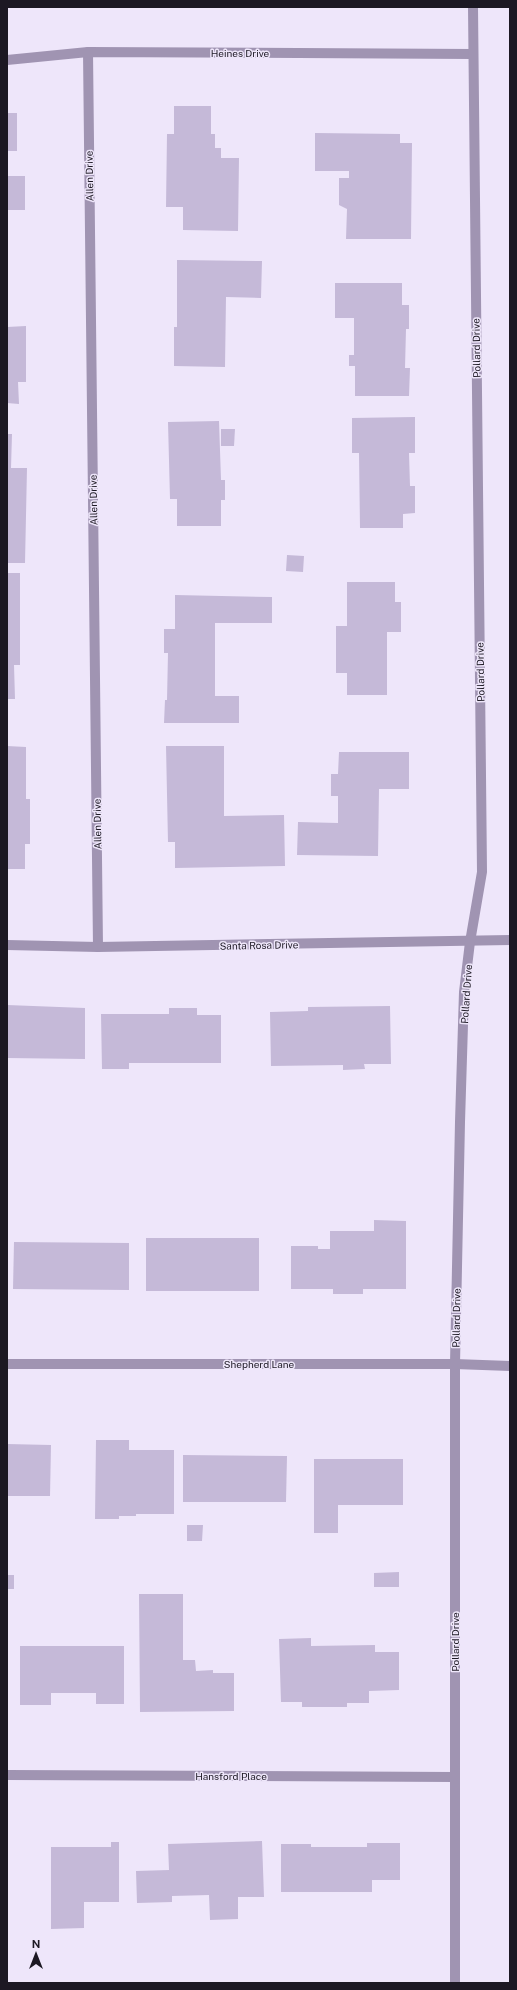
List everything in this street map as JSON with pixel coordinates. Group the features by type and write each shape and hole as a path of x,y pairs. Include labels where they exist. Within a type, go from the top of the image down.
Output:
{"street":[{"name":"Pollard Drive","path":"455,1983 455,1364 464,992 470,942 482,872 473,7"},
{"name":"Heines Drive","path":"7,60 88,52 473,54"},
{"name":"Allen Drive","path":"88,52 98,947"},
{"name":"Santa Rosa Drive","path":"7,945 98,947 470,942 510,940"},
{"name":"Shepherd Lane","path":"7,1364 455,1364 510,1366"},
{"name":"Hansford Place","path":"7,1776 455,1777"}],"building":[{"path":"174,106 211,106 211,134 215,134 215,148 221,148 221,158 239,158 238,231 183,230 183,207 166,207 167,134 174,134"},
{"path":"7,113 17,113 17,151 7,151"},
{"path":"315,133 400,134 400,143 412,143 411,239 346,239 347,209 339,205 339,178 349,178 349,171 315,171"},
{"path":"7,176 25,176 25,210 7,210"},
{"path":"177,260 262,261 261,298 226,297 225,367 174,366 174,327 177,327"},
{"path":"335,283 402,283 402,305 409,305 409,329 406,329 405,368 410,368 409,396 355,396 355,366 349,366 349,355 354,355 354,318 335,318"},
{"path":"26,326 26,382 18,382 19,404 7,403 7,327"},
{"path":"415,417 415,453 409,453 410,486 415,486 415,513 403,514 403,528 360,528 359,453 352,453 352,418"},
{"path":"219,421 221,480 225,480 225,500 221,500 221,526 177,526 177,499 170,499 168,422"},
{"path":"221,429 235,429 234,446 221,446"},
{"path":"7,434 12,434 11,468 27,468 25,563 7,563"},
{"path":"287,555 304,556 303,572 286,571"},
{"path":"7,573 20,573 20,665 14,665 15,699 7,699"},
{"path":"347,582 395,582 395,602 401,602 401,632 387,632 387,695 347,695 347,673 336,673 336,626 347,626"},
{"path":"175,595 272,597 272,623 215,623 215,696 239,696 239,723 164,723 165,700 167,700 168,653 164,653 164,629 175,629"},
{"path":"7,746 26,747 26,799 30,799 30,844 25,844 25,869 7,869"},
{"path":"166,746 224,746 224,816 284,815 285,866 175,868 175,842 168,842"},
{"path":"339,752 409,752 409,789 379,789 378,856 297,855 298,822 338,823 338,796 331,796 331,774 338,774"},
{"path":"7,1005 85,1008 85,1059 7,1058"},
{"path":"390,1006 391,1064 364,1064 365,1069 343,1070 343,1065 271,1066 270,1012 308,1011 308,1007"},
{"path":"169,1008 197,1008 197,1015 221,1015 221,1063 129,1063 129,1069 102,1069 101,1014 169,1014"},
{"path":"374,1220 406,1221 406,1289 363,1289 363,1294 333,1294 333,1289 291,1289 291,1246 318,1246 318,1249 330,1249 330,1231 374,1231"},
{"path":"146,1238 259,1238 259,1291 146,1291"},
{"path":"14,1242 129,1243 129,1290 13,1289"},
{"path":"96,1440 129,1440 129,1450 174,1450 174,1514 136,1514 136,1516 119,1516 119,1519 95,1519"},
{"path":"7,1444 51,1445 50,1496 7,1496"},
{"path":"183,1455 287,1456 286,1502 183,1502"},
{"path":"314,1459 403,1459 403,1505 338,1505 338,1533 314,1533"},
{"path":"187,1525 203,1525 202,1541 187,1541"},
{"path":"399,1572 399,1587 374,1587 374,1573"},
{"path":"7,1575 14,1575 14,1589 7,1589"},
{"path":"139,1594 183,1594 183,1660 195,1660 196,1671 213,1670 213,1673 234,1673 234,1711 140,1712"},
{"path":"311,1638 311,1646 375,1645 375,1652 399,1652 399,1690 369,1691 369,1703 347,1703 347,1707 302,1707 302,1702 281,1702 279,1639"},
{"path":"20,1646 124,1646 124,1704 96,1704 96,1693 51,1693 51,1705 20,1705"},
{"path":"262,1841 264,1897 238,1897 238,1919 210,1920 209,1895 172,1896 172,1902 137,1903 136,1871 169,1870 168,1844"},
{"path":"111,1842 119,1842 119,1902 84,1902 84,1928 51,1929 51,1847 111,1847"},
{"path":"367,1843 400,1843 400,1880 372,1880 372,1892 281,1892 281,1844 311,1844 311,1847 367,1847"}]}
